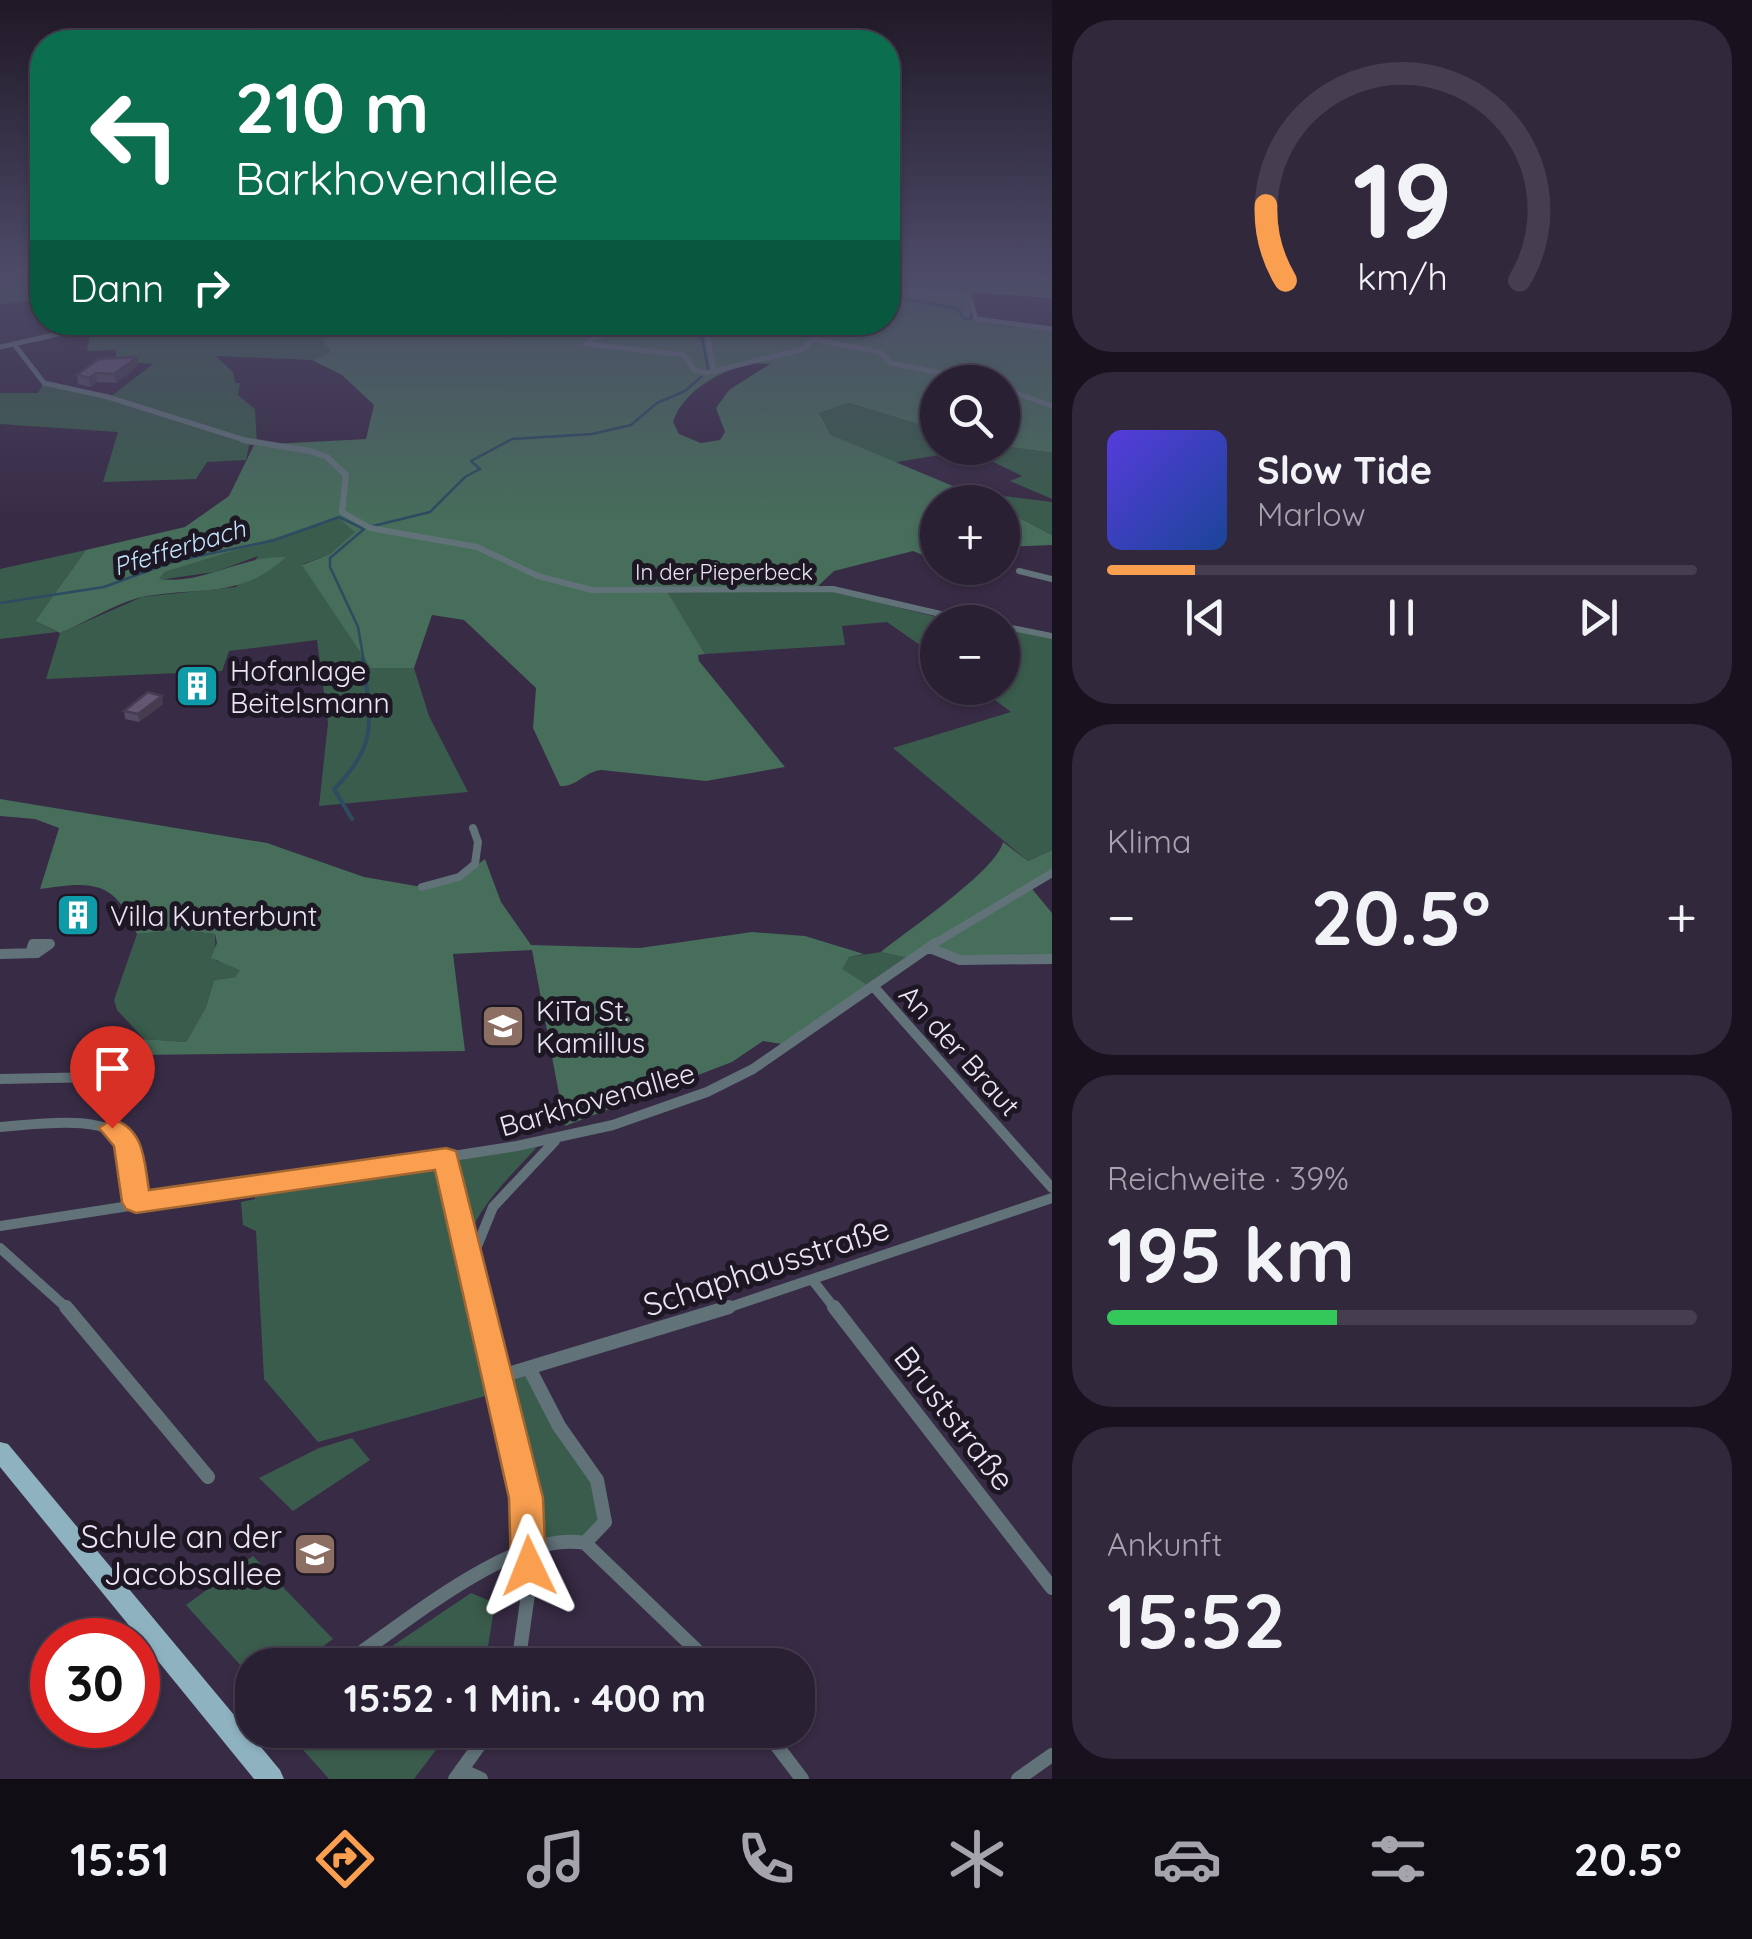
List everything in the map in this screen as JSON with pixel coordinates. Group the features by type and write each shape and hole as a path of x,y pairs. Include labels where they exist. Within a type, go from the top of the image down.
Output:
{"main road":[{"path":"0,1451 235,1722"},
{"path":"253,1748 271,1779"}],"street":[{"name":"In der Pieperbeck","path":"21,353 44,384 108,397 266,447 327,456 346,474 342,512 370,528 477,547 538,576 602,592 833,589 920,609"},
{"path":"666,353 684,355 694,370 714,372 788,353"},
{"path":"711,353 714,372"},
{"path":"881,353 891,363 920,369"},
{"path":"1020,394 1052,406"},
{"path":"1020,571 1052,579"},
{"path":"1020,630 1052,636"},
{"path":"422,887 454,882 474,869 481,851 473,828"},
{"name":"Barkhovenallee","path":"0,1226 556,1140 708,1091 773,1058 989,906 1052,873"},
{"path":"930,948 960,960 1052,959"},
{"path":"0,954 38,953"},
{"name":"An der Braut","path":"874,987 1052,1188"},
{"path":"0,1079 102,1077"},
{"path":"0,1127 90,1124 112,1128 128,1142 136,1202"},
{"path":"470,1264 493,1207 556,1140"},
{"path":"446,1158 526,1498 528,1587 520,1648"},
{"name":"Schaphausstraße","path":"495,1378 814,1282 1052,1198"},
{"path":"0,1248 76,1316 208,1477"},
{"name":"Bruststraße","path":"814,1282 1052,1588"},
{"path":"369,1648 529,1545 585,1543 605,1522 597,1480 559,1426 530,1370"},
{"path":"585,1543 694,1648"},
{"path":"477,1748 458,1774 481,1779"},
{"path":"779,1748 802,1779"},
{"path":"1018,1779 1052,1755"}],"green space":[{"path":"116,353 329,353 312,360 216,356 233,372 235,383 240,383 238,395 255,409 257,443 249,445 246,460 207,462 196,479 103,482 118,432 0,424 0,393 38,393 43,384 109,398 153,364 116,361"},
{"path":"329,353 1052,353 1052,453 1020,448 1020,365 920,365 920,425 849,403 819,413 831,435 950,485 920,485 920,554 913,551 834,571 816,588 667,591 705,654 698,655 699,661 785,767 706,781 601,770 560,786 533,728 536,688 464,620 432,615 414,668 371,668 302,565 330,554 355,532 339,518 165,572 159,579 191,578 254,560 286,557 270,570 237,585 147,596 60,633 35,621 86,550 185,527 229,496 254,445 366,439 374,405 342,375 312,360","holes":["754,363 770,364 729,390 716,408 725,432 720,440 701,443 679,434 673,422 695,391 730,370"]},
{"path":"849,403 920,425 920,458 891,463 831,435 819,413"},
{"path":"1020,448 1052,453 1052,499 1010,481 1022,476 1000,465 1020,465"},
{"path":"1020,498 1052,502 1052,535 1020,518"},
{"path":"339,517 356,532 330,554 303,564 371,667 414,668 429,716 468,792 319,806 328,723 317,640 229,651 222,671 46,679 60,633 142,597 236,587 258,556 215,572 158,580 165,572"},
{"path":"1020,518 1052,535 1052,545 1020,546"},
{"path":"86,550 35,621 57,632 0,639 0,569"},
{"path":"667,591 832,591 920,613 920,645 887,622 842,626 845,645 705,654"},
{"path":"1020,631 1052,638 1052,850 1028,861 893,748 1011,712 1002,705 1020,705"},
{"path":"0,799 267,843 364,877 422,887 455,882 485,859 501,902 531,945 640,948 752,932 805,936 864,954 849,957 842,969 871,987 788,1045 763,1041 732,1062 565,1126 532,950 453,954 465,1051 139,1055 144,1039 186,1042 206,1007 214,980 235,977 240,970 211,958 217,943 215,934 178,930 137,934 120,903 100,888 74,885 40,889 59,828 35,819 0,816"},
{"path":"1003,842 1028,861 1052,850 1052,872 1028,884 1052,913 1052,958 971,960 932,948 912,959 881,952 969,883 997,854"},
{"path":"178,930 215,934 216,961 236,965 241,970 235,977 214,980 206,1007 186,1042 144,1039 117,1010 114,1000 137,934"},
{"path":"881,952 912,959 871,987 841,969 849,957"},
{"path":"537,1147 479,1215 463,1264 486,1381 529,1372 596,1480 602,1519 583,1536 530,1539 500,1392 318,1442 264,1379 256,1231 243,1225 241,1202 255,1199 255,1184"},
{"path":"352,1438 370,1460 293,1511 259,1478 319,1448"},
{"path":"253,1556 333,1639 321,1648 235,1648 235,1659 186,1605"},
{"path":"471,1593 495,1603 488,1648 389,1648"},
{"path":"301,1748 437,1748 414,1779 329,1779"}],"building":[{"path":"137,357 114,374 96,373 89,378 77,375 99,359"},
{"path":"186,667 215,670 207,680 178,676"},
{"path":"148,692 162,696 138,714 124,711"},
{"path":"70,897 88,897 81,917 63,917"}],"waterway":[{"name":"Pfefferbach","path":"705,353 708,369"},
{"name":"Pfefferbach","path":"373,526 430,512 465,477 480,469 471,461 512,439 592,434 631,425 657,403 685,391 701,377"},
{"name":"Pfefferbach","path":"0,603 104,587 175,561 275,540 339,517 364,529 330,558 330,567 358,627 364,662"},
{"path":"352,819 334,789 349,773 365,744 369,714 363,659"}],"place":[{"name":"Hofanlage Beitelsmann","path":"197,686"},
{"name":"Villa Kunterbunt","path":"78,915"},
{"name":"KiTa St. Kamillus","path":"503,1026"},
{"name":"Schule an der Jacobsallee","path":"315,1554"}],"route":[{"path":"112,1128 128,1142 136,1202 446,1158 526,1498 529,1566"}]}
